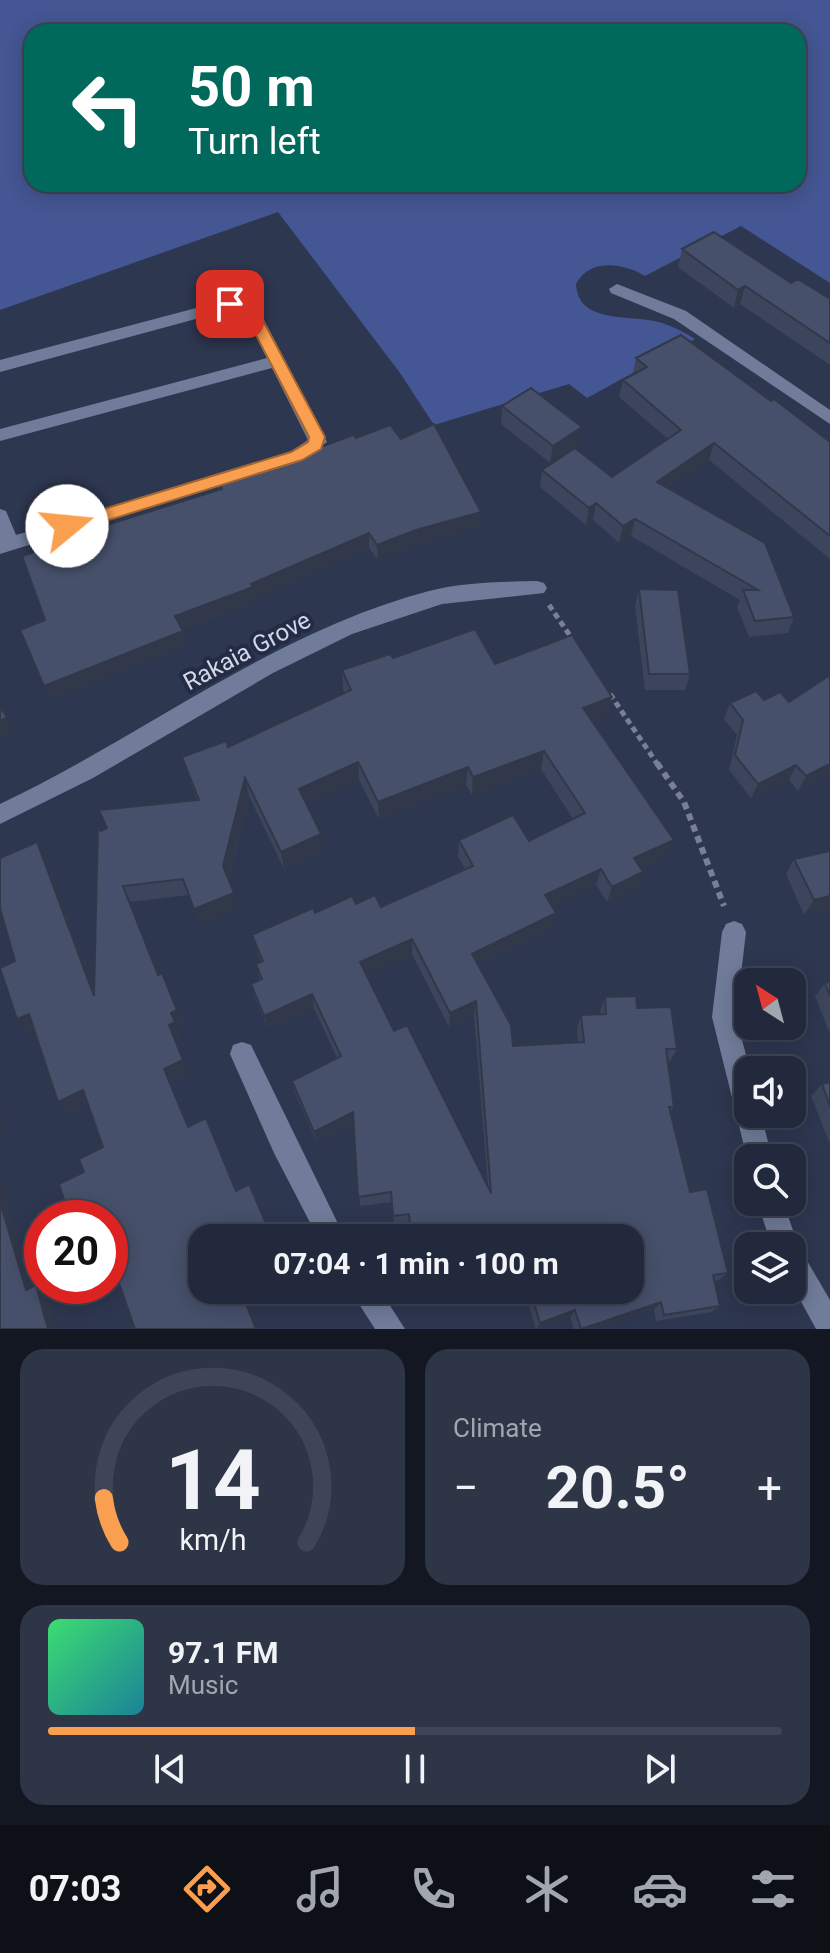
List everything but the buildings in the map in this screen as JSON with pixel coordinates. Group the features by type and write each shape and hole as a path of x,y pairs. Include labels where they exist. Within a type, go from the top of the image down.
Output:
{"street":[{"path":"617,289 680,315 830,418"},
{"path":"0,366 230,304 253,314 318,442 296,456 5,546 0,516"},
{"path":"0,435 278,361"},
{"name":"Rakaia Grove","path":"0,814 111,758 294,652 364,620 429,599 479,590 537,588"},
{"path":"734,932 724,1017 734,1057"},
{"path":"242,1054 283,1144 325,1224"},
{"path":"806,1285 828,1327"},
{"path":"374,1304 391,1329"}],"path":[{"path":"537,588 574,642"},
{"path":"608,691 684,802 734,932"}],"shaded area":[{"path":"0,0 830,0 830,283 741,226 645,276 627,268 608,265 590,270 576,284 579,297 594,311 660,322 695,339 587,398 569,384 434,425 400,373 278,212 0,310"}],"route":[{"path":"67,526 296,456 318,442 253,314 230,304"}]}
